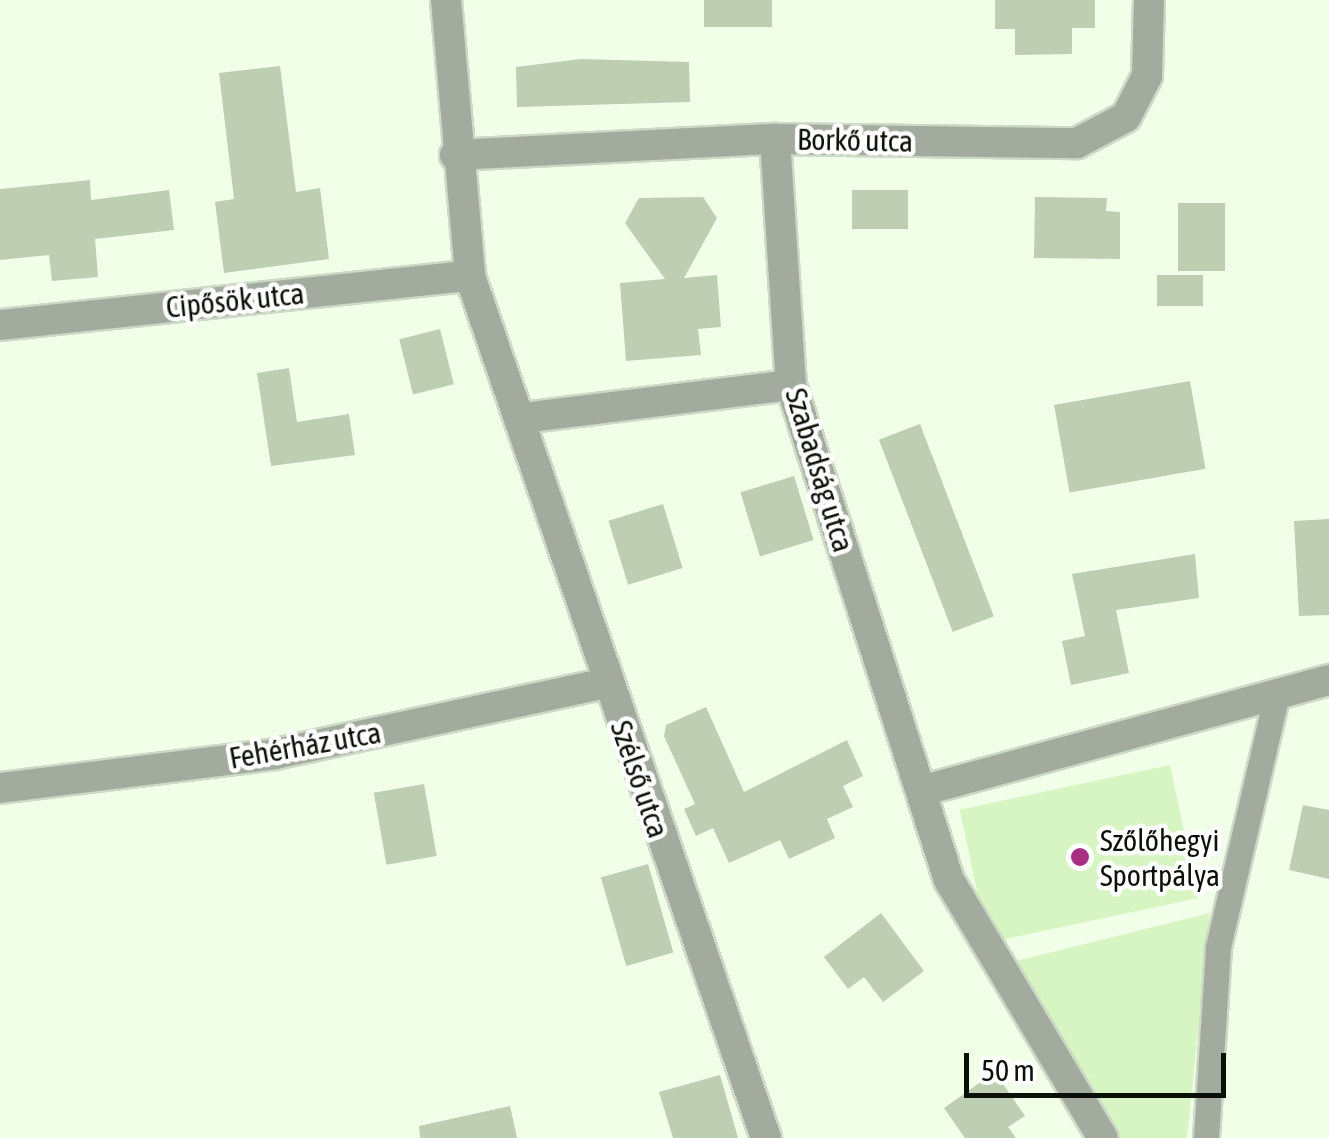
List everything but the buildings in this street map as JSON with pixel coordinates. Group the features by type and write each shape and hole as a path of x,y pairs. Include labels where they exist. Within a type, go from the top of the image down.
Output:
{"street":[{"name":"Szélső utca","path":"446,0 455,155 470,276 522,418 606,683 766,1138"},
{"name":"Borkő utca","path":"455,155 775,139 1077,142 1105,134 1147,76 1149,0"},
{"name":"Szabadság utca","path":"775,139 791,385 924,790 949,880 978,939 1103,1138"},
{"name":"Cipősök utca","path":"0,325 470,276"},
{"path":"522,418 791,385"},
{"path":"924,790 1329,680"},
{"name":"Fehérház utca","path":"0,788 275,754 606,683"},
{"path":"1206,1138 1218,947 1278,693"}],"green space":[{"name":"Szőlőhegyi Sportpálya","path":"1170,765 1198,898 988,943 960,810"},
{"path":"1210,913 1187,1138 1107,1138 996,966"}],"place":[{"name":"Szőlőhegyi Sportpálya","path":"1080,857"}]}
